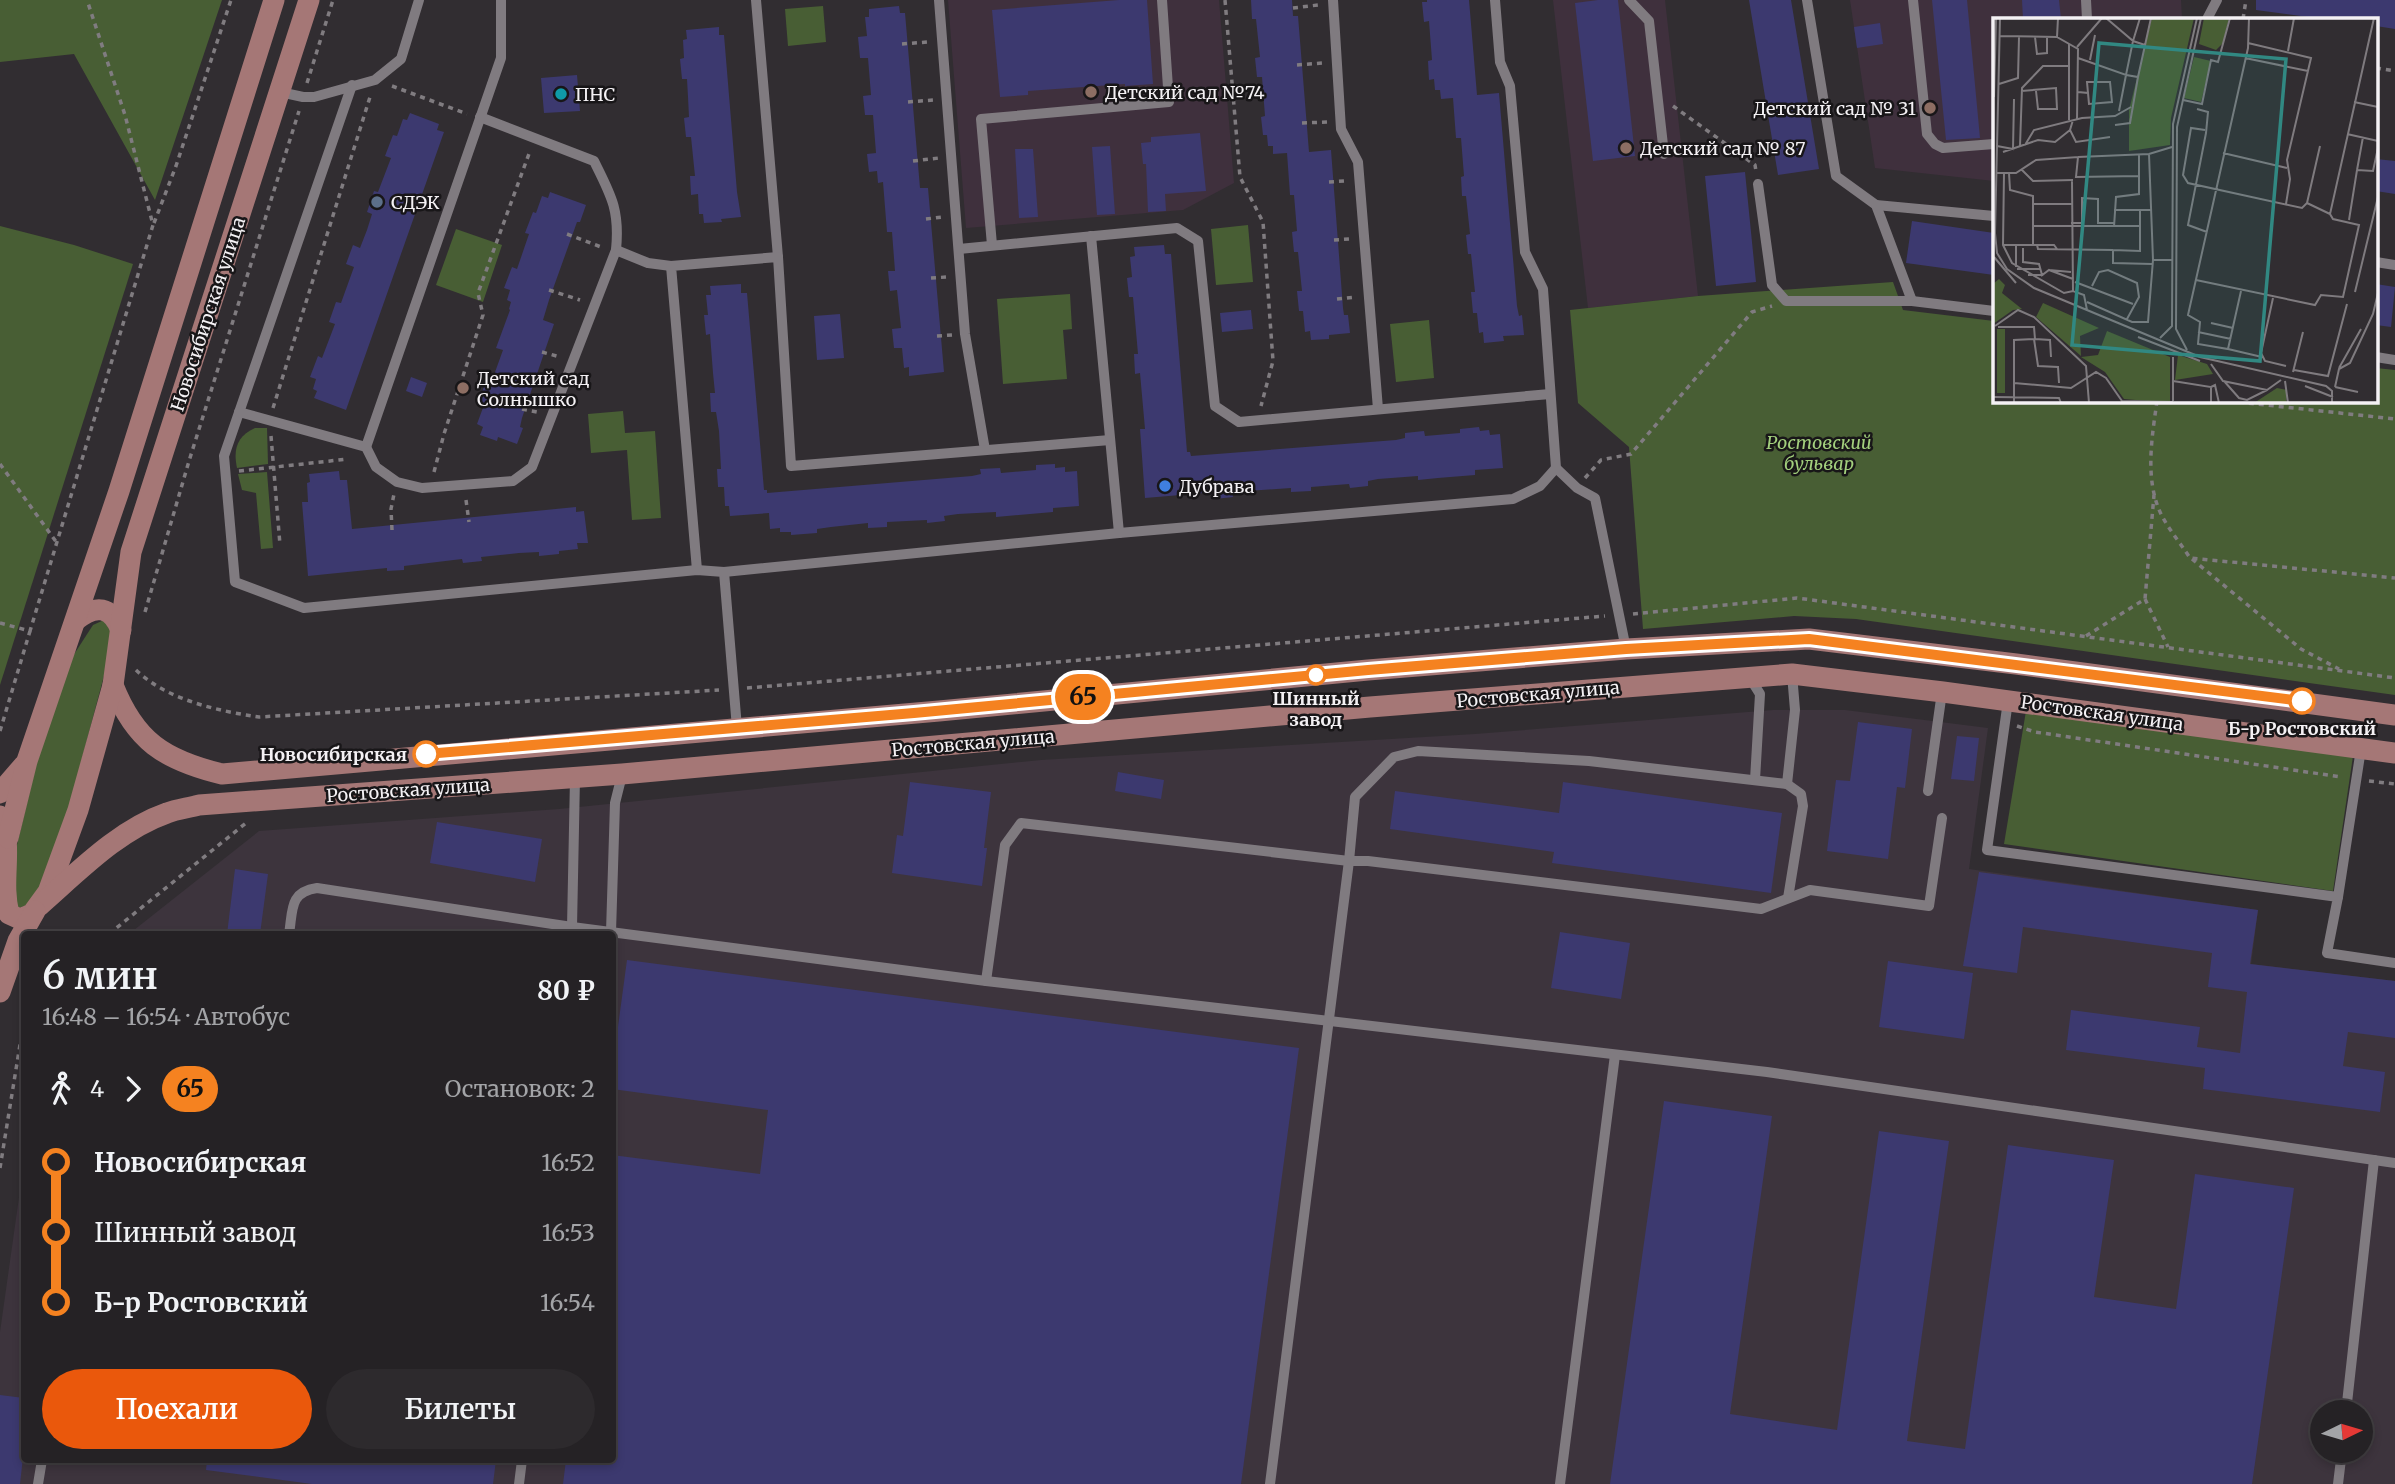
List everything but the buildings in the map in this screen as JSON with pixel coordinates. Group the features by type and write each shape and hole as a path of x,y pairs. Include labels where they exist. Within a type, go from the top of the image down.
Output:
{"street":[{"name":"Новосибирская улица","path":"27,761 119,491 274,0"},
{"name":"Новосибирская улица","path":"24,931 48,892 78,810 113,685 131,552 309,0"},
{"path":"247,82 279,91"},
{"path":"76,620 86,612 104,610 116,618 121,630"},
{"name":"Ростовская улица","path":"113,685 122,710 150,743 194,767 222,774 1368,670 1626,649 1809,639 2395,715"},
{"path":"1791,640 1792,674"},
{"name":"Ростовская улица","path":"38,908 109,846 134,829 166,813 199,805 575,778 1382,706 1792,674 2395,753"},
{"path":"737,729 740,764"},
{"path":"0,793 27,761"},
{"path":"0,868 27,761"},
{"path":"0,816 6,834 4,895 9,914 20,919 38,908"},
{"name":"Новосибирская улица","path":"0,992 21,936"}],"lane":[{"path":"279,91 303,97 331,93 375,80 401,59 419,0"},
{"path":"479,117 594,161 614,200 618,227 615,251 532,467 513,481 422,488 397,482 376,467 368,451 479,117 501,58 501,0"},
{"path":"756,0 778,257 791,466 1110,440"},
{"path":"939,0 965,334 985,450"},
{"path":"992,245 981,120 1169,102 1162,0"},
{"path":"1495,0 1500,62 1510,86 1525,252 1543,289 1556,468 1577,488 1595,498 1626,649"},
{"path":"1629,0 1649,21 1664,154"},
{"path":"1807,0 1836,176 1876,205 1993,216"},
{"path":"1913,0 1927,134 1935,144 1943,148 1993,144"},
{"path":"2086,0 2087,18"},
{"path":"2208,18 2217,0"},
{"path":"1333,2 1341,129 1358,162 1378,410"},
{"path":"352,85 224,456 235,582 303,608 697,570 724,572 1119,533 1513,499 1540,486 1556,468"},
{"path":"1758,184 1772,285 1786,301 1912,301 1993,311"},
{"path":"1876,205 1912,301"},
{"path":"959,248 1177,228 1198,241 1215,406 1239,422 1550,394"},
{"path":"1091,236 1119,533"},
{"path":"615,251 648,263 671,266 778,257"},
{"path":"671,266 697,570"},
{"path":"239,412 270,419 368,451"},
{"path":"724,572 737,729"},
{"path":"1787,785 1795,710 1792,674"},
{"path":"1750,678 1760,694 1755,780"},
{"path":"1928,791 1942,692"},
{"path":"2008,701 1987,850 2338,897"},
{"path":"2362,748 2327,953 2395,963"},
{"path":"1270,1484 1355,797 1394,757 1418,751 1589,761 1787,785 1801,794 1803,806 1788,898"},
{"path":"611,931 615,803 622,774"},
{"path":"572,928 575,778"},
{"path":"986,981 1005,845 1021,823 1368,861 1761,909 1810,890 1929,906 1942,818"},
{"path":"290,931 295,899 304,890 317,888 590,931"},
{"path":"616,933 986,981 1767,1072 2395,1163"},
{"path":"1560,1484 1615,1055"},
{"path":"2347,1400 2375,1160"},
{"path":"38,1484 42,1463"},
{"path":"519,1484 522,1463"},
{"path":"2338,1484 2341,1463"}],"path":[{"path":"87,0 125,115 153,225"},
{"path":"0,730 153,225 176,166 231,0"},
{"path":"144,616 189,461 333,0"},
{"path":"1225,0 1240,177 1263,222 1273,361 1258,420"},
{"path":"2243,18 2246,0"},
{"path":"1293,8 1333,2"},
{"path":"902,44 943,41"},
{"path":"1297,65 1337,62"},
{"path":"280,545 270,419 375,80 479,117"},
{"path":"1657,94 1755,165 1758,184"},
{"path":"908,102 947,99"},
{"path":"1302,123 1340,121"},
{"path":"430,488 443,434 483,315 478,293 534,138"},
{"path":"913,160 952,157"},
{"path":"567,234 615,251"},
{"path":"549,290 594,304"},
{"path":"1577,488 1601,460 1630,454 1752,312 1786,301"},
{"path":"2157,402 2151,439 2154,489 2145,599 2168,647"},
{"path":"2238,402 2395,419"},
{"path":"239,471 368,451"},
{"path":"0,464 57,543"},
{"path":"392,530 391,509 397,482"},
{"path":"465,485 469,522"},
{"path":"2154,489 2161,514 2190,558 2301,649 2343,671"},
{"path":"2190,558 2395,578"},
{"path":"2086,636 2145,599"},
{"path":"0,623 30,631"},
{"path":"132,661 136,670 147,680"},
{"path":"2006,722 2035,732 2395,784"},
{"path":"113,931 237,829 255,818"},
{"path":"0,1168 21,1038"}],"shaded area":[{"name":"Детский сад №74","path":"948,0 1219,0 1234,183 1183,210 966,228"},
{"name":"Детский сад № 87","path":"1553,0 1665,0 1698,296 1588,308"},
{"name":"Детский сад № 31","path":"1850,0 2181,0 2182,18 1993,18 1993,181 1875,168"},
{"path":"1773,710 1845,710 1988,728 1969,869 2258,910 2251,964 2395,981 2395,1484 0,1484 0,1332 21,1183 21,1463 616,1463 616,931 133,931 259,831 559,809 1041,760 1475,734"}],"green space":[{"path":"0,0 222,0 155,200 74,54 0,62"},
{"path":"823,6 826,42 788,46 785,9"},
{"path":"1248,225 1253,282 1216,285 1211,229"},
{"path":"0,226 133,264 0,685"},
{"path":"456,229 502,245 483,302 436,285"},
{"name":"Ростовский бульвар","path":"1893,282 1903,310 1993,321 1993,402 2378,402 2378,368 2395,370 2395,695 1856,619 1794,616 1643,629 1629,447 1578,403 1570,310 1698,296"},
{"path":"1070,294 1072,329 1063,330 1067,379 1003,384 997,299"},
{"path":"1429,320 1434,378 1396,382 1390,324"},
{"path":"623,411 625,433 655,431 661,518 632,520 627,450 591,453 588,414"},
{"path":"255,428 267,428 268,464 237,468 236,455 240,439"},
{"path":"267,472 273,548 261,549 256,493 242,490 238,474"},
{"path":"104,620 110,630 110,653 70,804 41,888 25,906 18,908 12,882 14,857 39,753 71,659 93,625"},
{"path":"2026,711 2353,756 2333,891 2004,844"}],"bus line":[{"name":"65","path":"426,754 737,729 1368,670 1626,649 1809,639 2302,701"}],"place":[{"name":"Детский сад №74","path":"1091,92"},
{"name":"ПНС","path":"561,94"},
{"name":"Детский сад № 31","path":"1930,108"},
{"name":"Детский сад № 87","path":"1626,148"},
{"name":"СДЭК","path":"377,202"},
{"name":"Детский сад Солнышко","path":"463,388"},
{"name":"Дубрава","path":"1165,486"},
{"name":"Шинный завод","path":"1316,675"},
{"name":"Б-р Ростовский","path":"2302,701"},
{"name":"Новосибирская","path":"426,754"}]}
